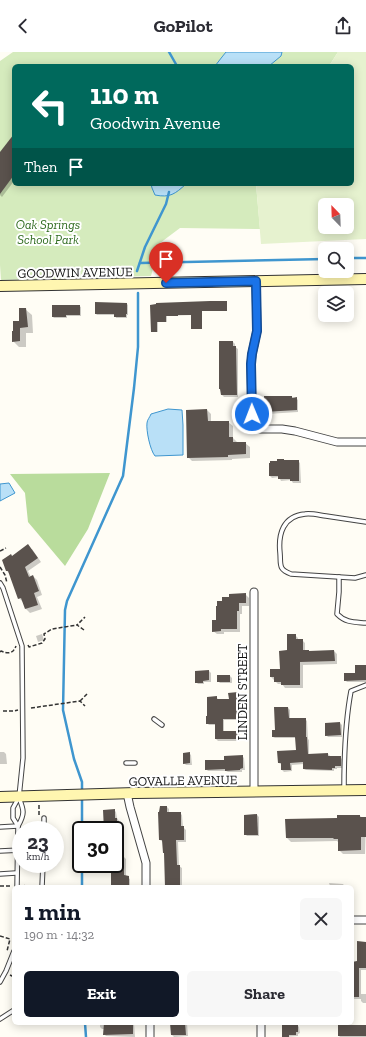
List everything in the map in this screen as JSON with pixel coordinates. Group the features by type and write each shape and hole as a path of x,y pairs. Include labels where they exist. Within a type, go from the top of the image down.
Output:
{"street":[{"name":"GOODWIN AVENUE","path":"0,286 366,279"},
{"path":"256,281 257,331 251,364 252,414 256,427 260,429 282,429 295,431 337,442 366,442"},
{"name":"LINDEN STREET","path":"254,592 254,792"},
{"name":"GOVALLE AVENUE","path":"0,797 127,793 366,790"},
{"path":"127,793 146,862 146,885"},
{"path":"354,920 366,920"},
{"path":"150,1025 150,1037"},
{"path":"261,1025 261,1037"}],"lane":[{"path":"366,522 306,514 294,516 288,520 282,529 279,549 281,568 284,572 291,574 355,578 366,575"},
{"path":"339,577 337,614 342,619 352,622 366,623"},
{"path":"0,583 22,646 23,758 19,797 13,808 13,818 15,821"},
{"path":"344,791 345,743 351,691 366,685"},
{"path":"154,719 162,725"},
{"path":"126,763 135,764"},
{"path":"19,797 23,807 23,818 21,821"},
{"path":"0,827 12,826"},
{"path":"0,851 12,850"},
{"path":"0,874 16,873 15,885"},
{"path":"42,885 43,873"},
{"path":"0,982 12,956"},
{"path":"0,1019 12,1011"}],"path":[{"path":"0,551 6,548"},
{"path":"0,567 5,575 9,588"},
{"path":"26,639 29,646 42,643 45,639 44,634 52,629 76,625 85,617"},
{"path":"76,625 84,630"},
{"path":"0,652 12,652 16,645 15,643"},
{"path":"31,708 80,701 86,694"},
{"path":"80,701 85,706"},
{"path":"3,710 14,711 20,709"},
{"path":"39,805 39,815"},
{"path":"0,886 12,886"},
{"path":"0,936 10,939 7,951"}],"green space":[{"name":"Oak Springs School Park","path":"13,52 338,52 330,64 12,64 12,186 256,186 260,229 180,228 160,243 151,276 1,280 0,61"},
{"path":"338,52 366,52 366,239 261,244 256,186 354,186 354,64 330,64"},
{"path":"110,473 88,529 65,566 28,522 25,493 10,474"}],"water":[{"path":"226,52 282,52 281,56 271,64 217,64"},
{"path":"152,186 184,186 175,193 165,196 155,195"},
{"path":"168,409 182,410 183,455 155,456 149,440 147,422 151,414"},
{"path":"9,483 15,493 0,501 0,484"}],"building":[{"path":"12,137 12,178 0,194 0,152"},
{"path":"227,301 227,311 202,311 202,329 191,329 191,315 178,315 166,316 166,322 157,322 157,332 151,332 150,305 156,303"},
{"path":"95,302 127,303 126,317 114,317 114,314 95,314"},
{"path":"52,305 80,305 80,315 52,317"},
{"path":"19,308 26,308 28,327 20,328 20,341 12,342 13,321 19,321"},
{"path":"219,341 233,341 233,346 236,346 237,395 221,395 219,389"},
{"path":"264,396 297,397 297,410 264,412"},
{"path":"207,409 208,421 229,421 229,437 233,437 233,442 246,442 246,454 228,455 228,457 187,458 186,410"},
{"path":"277,459 299,460 299,481 278,479 278,476 269,476 269,463 270,461 277,461"},
{"path":"28,544 38,558 25,567 29,577 33,575 39,591 34,593 38,605 25,609 21,598 18,599 8,571 6,571 2,560 11,554 12,556"},
{"path":"246,593 246,603 239,603 239,611 237,611 237,629 221,629 221,631 212,632 212,620 216,620 217,601 222,601 222,597 229,597 229,594"},
{"path":"287,634 296,634 296,639 303,639 303,650 334,650 335,661 300,662 300,685 281,685 281,682 274,682 274,677 270,677 270,669 280,669 279,651 287,650"},
{"path":"355,665 366,665 366,680 344,681 344,673 355,673"},
{"path":"209,670 209,680 203,681 203,683 195,683 195,671"},
{"path":"217,675 230,675 230,682 217,682"},
{"path":"238,692 238,696 241,695 241,714 238,714 238,719 223,719 223,731 238,731 238,739 215,739 215,724 206,724 207,697 217,696 217,699 229,699 228,693"},
{"path":"274,707 288,707 289,718 306,718 308,754 328,753 328,756 341,756 341,766 335,766 332,770 303,769 303,762 290,763 291,770 281,770 281,763 278,763 277,751 296,750 295,737 272,737 272,730 275,730"},
{"path":"340,722 341,735 325,736 325,723"},
{"path":"190,752 190,763 183,764 183,753"},
{"path":"243,755 243,768 240,770 205,770 205,760 224,760 224,756"},
{"path":"160,806 167,806 167,812 181,812 181,826 184,826 184,840 176,840 177,865 180,865 180,885 165,885 164,853 162,840 159,840"},
{"path":"115,809 115,818 117,818 117,821 104,821 103,810"},
{"path":"257,814 258,835 244,835 244,815"},
{"path":"337,815 360,815 360,817 366,817 366,837 361,837 361,850 338,851 338,839 333,838 286,838 285,819 337,818"},
{"path":"111,873 124,873 124,875 129,876 129,885 111,885"},
{"path":"357,941 366,942 366,968 359,968 359,997 354,997 354,962 357,961"},
{"path":"104,1025 133,1025 133,1034 103,1035"},
{"path":"170,1025 185,1025 186,1035 171,1035"},
{"path":"282,1025 298,1025 298,1032 296,1032 296,1035 282,1037"},
{"path":"338,1025 366,1025 366,1036 338,1036"}],"waterway":[{"path":"169,52 176,64"},
{"path":"137,271 145,247 166,204 169,192"},
{"path":"354,258 366,258"},
{"path":"140,263 318,259"},
{"path":"82,793 82,782 74,759 63,710 65,610 67,601 123,476 138,347 138,293"},
{"path":"82,798 82,821"},
{"path":"82,873 82,885"},
{"path":"85,1025 86,1037"}],"route":[{"path":"166,283 256,281 257,331 251,364 252,414"}]}
